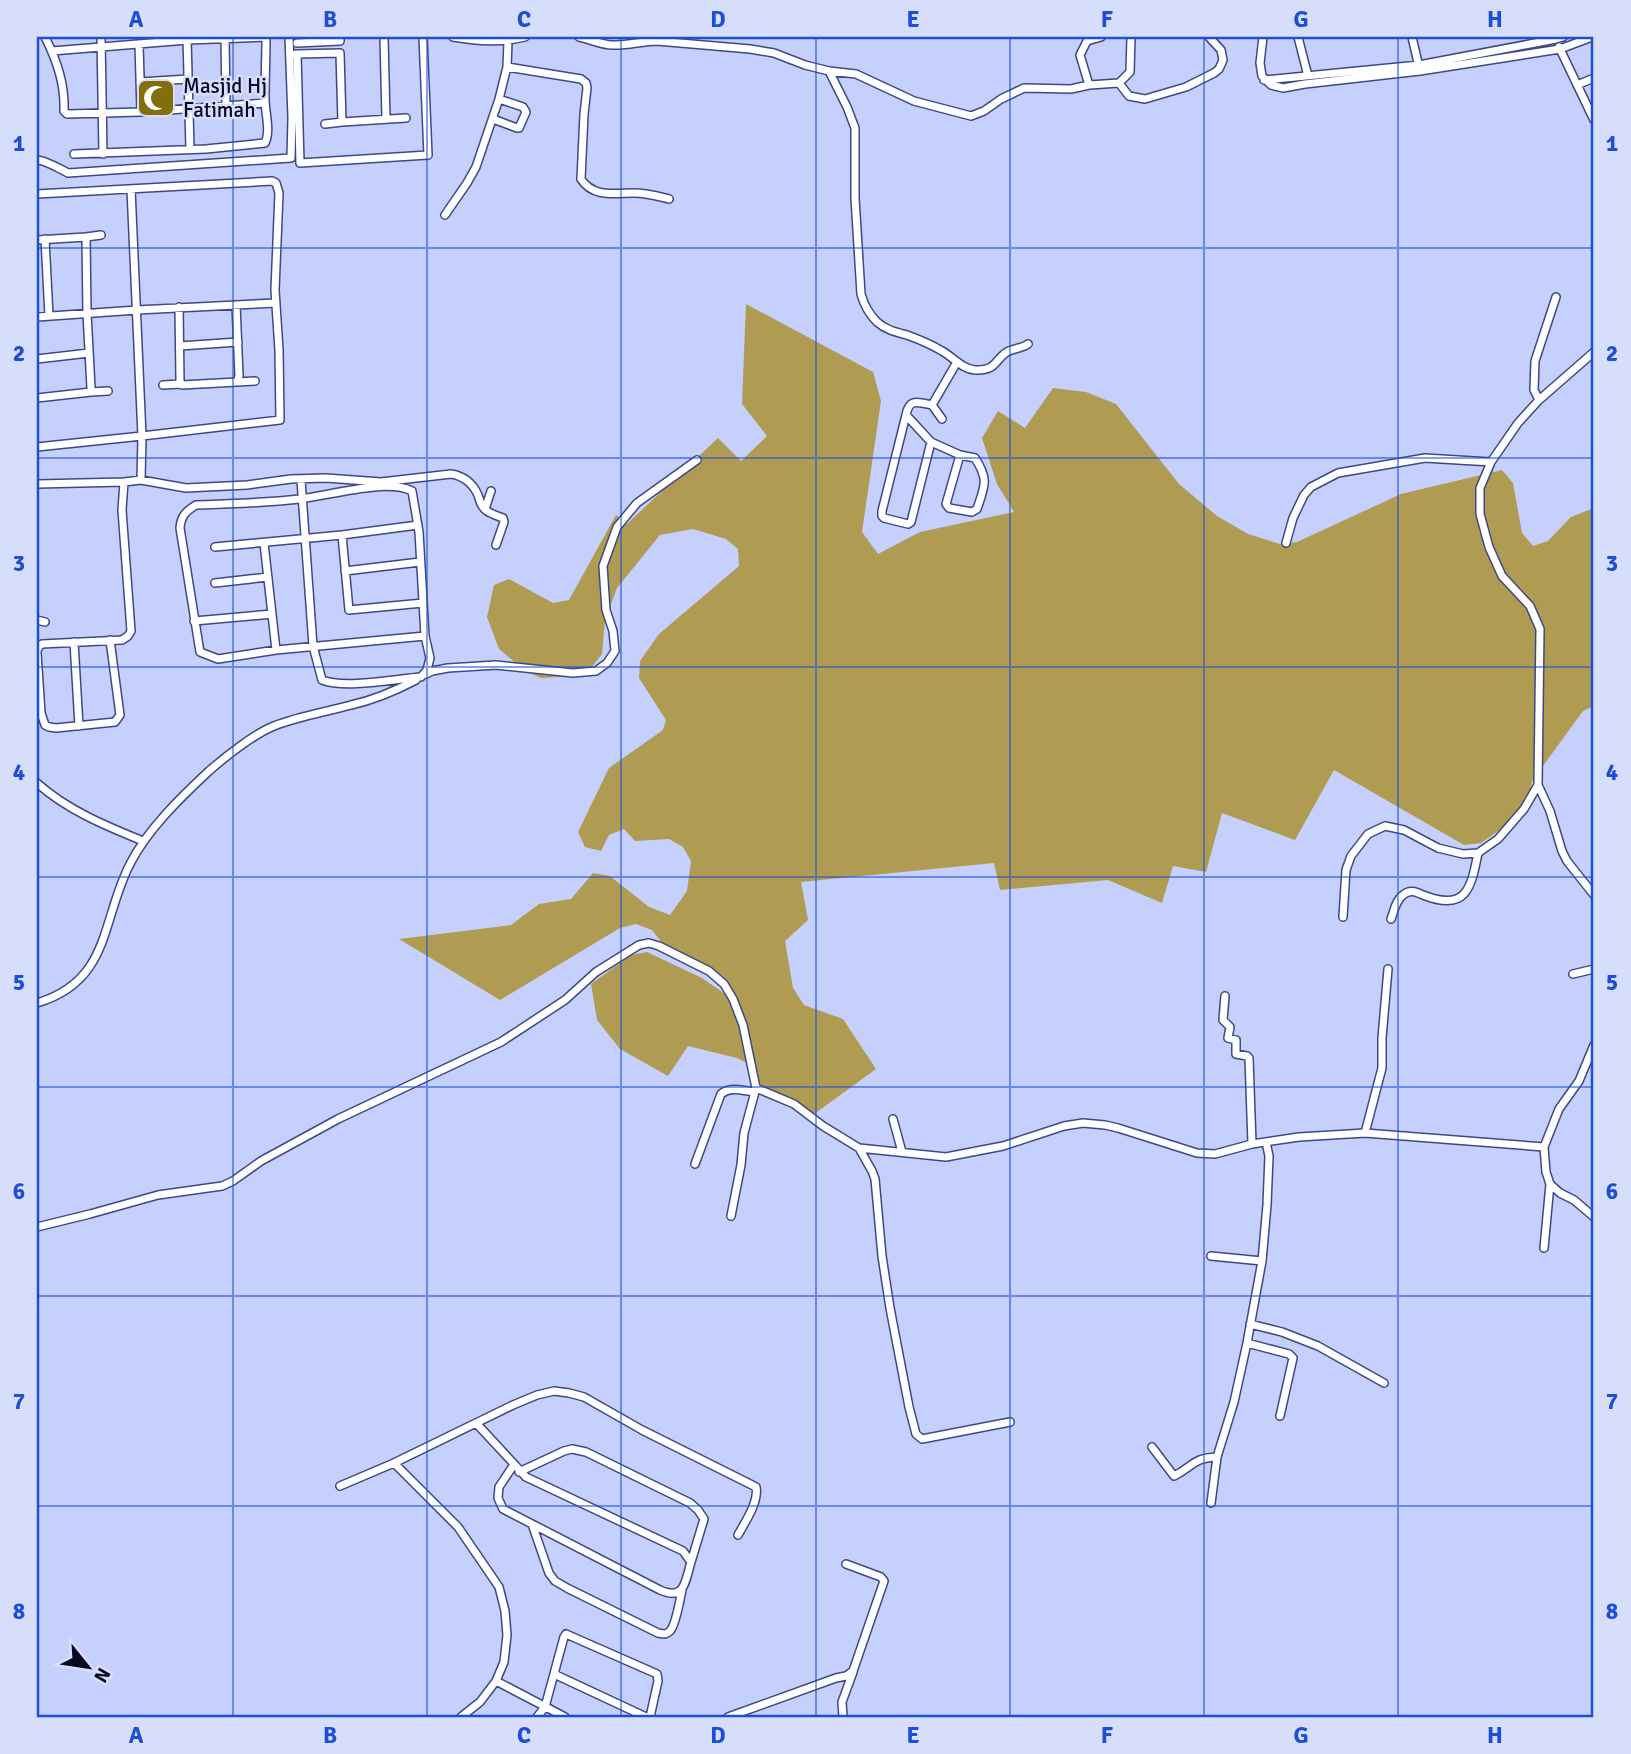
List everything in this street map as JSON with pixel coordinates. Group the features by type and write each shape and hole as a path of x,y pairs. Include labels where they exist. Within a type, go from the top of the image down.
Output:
{"street":[{"path":"45,37 63,85 65,113 141,112 265,103"},
{"path":"101,37 103,154"},
{"path":"225,37 226,106"},
{"path":"52,51 187,38 266,37 265,103 268,133 265,143 74,154"},
{"path":"384,37 386,119"},
{"path":"293,54 300,163 428,156 423,37"},
{"path":"453,37 484,41 508,41 525,37"},
{"path":"579,37 617,46 657,41 774,53 805,65 856,74 914,101 971,116 1024,88 1071,89 1119,83 1130,72 1131,37"},
{"path":"1089,86 1080,55 1087,41 1101,37"},
{"path":"1119,83 1129,96 1145,99 1186,87 1214,74 1223,60 1221,50 1209,37"},
{"path":"1263,37 1260,64 1264,80 1275,87 1283,88 1560,49 1592,37"},
{"path":"1298,37 1308,76"},
{"path":"1412,37 1419,68"},
{"path":"187,38 190,149"},
{"path":"1264,80 1419,68 1558,38 1560,49 1594,120"},
{"path":"296,40 340,39 342,122"},
{"path":"37,160 68,173 291,158 293,54 296,40"},
{"path":"296,40 306,53"},
{"path":"445,215 473,174 493,119 508,67 508,41"},
{"path":"139,44 141,112"},
{"path":"293,54 340,53"},
{"path":"508,67 581,79 586,83 582,183 603,193 650,194 669,199"},
{"path":"829,71 855,128 855,198 861,293 865,308 886,328 943,351 957,362 975,370 994,366 1009,351 1028,344"},
{"path":"1577,85 1594,78"},
{"path":"140,82 188,79"},
{"path":"493,119 517,128 521,126 526,112 523,107 499,99"},
{"path":"325,124 406,118"},
{"path":"37,194 272,181 276,183 279,193 276,303 280,420 37,447"},
{"path":"131,189 142,436 141,480"},
{"path":"49,316 41,239 101,235"},
{"path":"86,237 91,392"},
{"path":"1539,400 1534,390 1535,361 1556,297"},
{"path":"37,317 276,303"},
{"path":"236,305 237,382"},
{"path":"179,307 181,384"},
{"path":"180,346 238,342"},
{"path":"1594,352 1539,400 1518,423 1492,462 1480,488 1480,514 1502,576 1530,606 1540,629 1538,785 1567,861 1594,895"},
{"path":"37,359 89,353"},
{"path":"932,405 957,362"},
{"path":"163,385 255,381"},
{"path":"37,398 108,391"},
{"path":"931,442 911,522 902,524 884,518 881,516 882,511 907,408 916,402 932,405 942,419"},
{"path":"906,415 931,442 960,455 975,458 985,483 977,509 972,512 949,508 946,504 960,455"},
{"path":"1286,543 1293,518 1311,487 1338,472 1425,458 1492,462"},
{"path":"37,1003 61,993 94,962 129,865 143,841 211,769 272,726 391,693 432,671 496,665 573,673 596,671 607,663 615,651 613,631 606,610 603,566 617,527 637,503 697,460"},
{"path":"37,484 141,480 186,488 247,485 291,479 326,478 381,482 451,474 463,477 476,491 485,509 503,519 496,545"},
{"path":"301,480 301,499 313,646 322,680 346,684 421,677 427,670 430,658 425,636 418,525 412,491 400,487 373,487 301,499 196,505 187,510 181,518 180,528 200,652 218,659 276,650 313,646 386,641 425,636"},
{"path":"110,640 120,715 115,722 56,728 44,724 37,652 39,646 42,643 110,640 122,640 131,631 122,510 124,482"},
{"path":"485,509 491,491"},
{"path":"215,547 418,525"},
{"path":"342,535 349,610 423,603"},
{"path":"264,542 276,650"},
{"path":"345,571 420,562"},
{"path":"215,583 268,577"},
{"path":"194,621 272,614"},
{"path":"74,642 79,726"},
{"path":"37,783 58,799 93,819 143,841"},
{"path":"1343,917 1346,870 1351,856 1368,834 1385,826 1404,830 1438,848 1463,854 1478,853 1498,839 1524,808 1538,785"},
{"path":"1391,919 1401,896 1407,892 1415,891 1445,901 1458,900 1466,894 1478,853"},
{"path":"37,1227 158,1195 233,1181 261,1161 338,1119 501,1042 565,1000 596,972 639,946 649,943 709,971 724,984 743,1025 756,1090 744,1133 731,1216"},
{"path":"1573,974 1594,968"},
{"path":"1365,1133 1382,1068 1388,969"},
{"path":"1225,996 1223,1020 1230,1027 1228,1038 1236,1040 1236,1054 1249,1059 1252,1144"},
{"path":"1544,1248 1550,1184 1544,1147 1559,1109 1579,1081 1594,1045"},
{"path":"695,1164 721,1094 732,1089 756,1090 794,1104 859,1148 946,1157 988,1150 1064,1126 1083,1123 1118,1128 1197,1153 1215,1154 1252,1144 1299,1137 1365,1133 1544,1147"},
{"path":"893,1119 902,1152"},
{"path":"1211,1503 1217,1457 1234,1402 1262,1261 1269,1156 1266,1142"},
{"path":"859,1148 875,1179 881,1256 916,1434 922,1438 1010,1422"},
{"path":"1550,1184 1594,1217"},
{"path":"1211,1256 1262,1261"},
{"path":"1250,1324 1282,1332 1318,1346 1384,1383"},
{"path":"1289,1354 1297,1338"},
{"path":"1247,1343 1289,1354 1293,1358 1280,1416"},
{"path":"340,1486 513,1405 554,1391 584,1397 642,1430 756,1487 756,1499 738,1535"},
{"path":"476,1423 526,1477 683,1551 691,1562"},
{"path":"1152,1447 1174,1476 1203,1458 1217,1457"},
{"path":"532,1524 549,1573 555,1581 658,1633 665,1634 673,1627 704,1519 690,1503 586,1452 572,1449 516,1469 499,1487 498,1498 503,1508 660,1591 670,1595 677,1594 682,1589"},
{"path":"394,1463 458,1527 499,1587 507,1635 504,1662 480,1702 461,1717"},
{"path":"843,1717 842,1702 884,1581 881,1577 846,1564"},
{"path":"537,1717 545,1707 564,1637 566,1634 657,1674 658,1681 648,1717 554,1674"},
{"path":"728,1717 846,1676 853,1671"},
{"path":"495,1681 565,1717"}],"shaded area":[{"path":"746,304 873,372 881,401 862,532 878,554 920,532 1014,512 997,484 982,438 998,411 1025,428 1053,388 1086,392 1116,404 1179,484 1217,516 1248,534 1280,544 1297,542 1401,494 1502,470 1513,483 1522,533 1533,546 1548,541 1571,517 1594,508 1594,706 1583,711 1532,781 1529,798 1508,824 1481,843 1464,845 1334,770 1295,840 1222,813 1206,872 1173,866 1162,903 1108,880 1000,890 994,863 801,882 808,920 785,941 793,988 804,1005 843,1019 876,1069 810,1117 757,1087 751,1065 737,1058 688,1046 668,1076 620,1049 597,1020 591,984 631,955 647,952 702,978 738,1003 723,976 662,943 652,930 636,924 620,928 500,1000 399,939 511,925 539,904 571,899 593,873 610,876 649,907 670,915 687,891 691,861 683,847 669,839 635,841 624,829 609,835 601,851 585,847 578,832 609,768 663,730 666,720 639,678 640,661 659,634 739,566 738,549 726,539 693,529 660,535 617,588 605,620 602,654 591,668 576,676 541,678 525,671 499,649 487,617 494,585 509,579 553,603 569,600 616,515 627,524 718,438 741,461 767,436 742,404"}],"place":[{"name":"Masjid Hj Fatimah","path":"156,98"}]}
